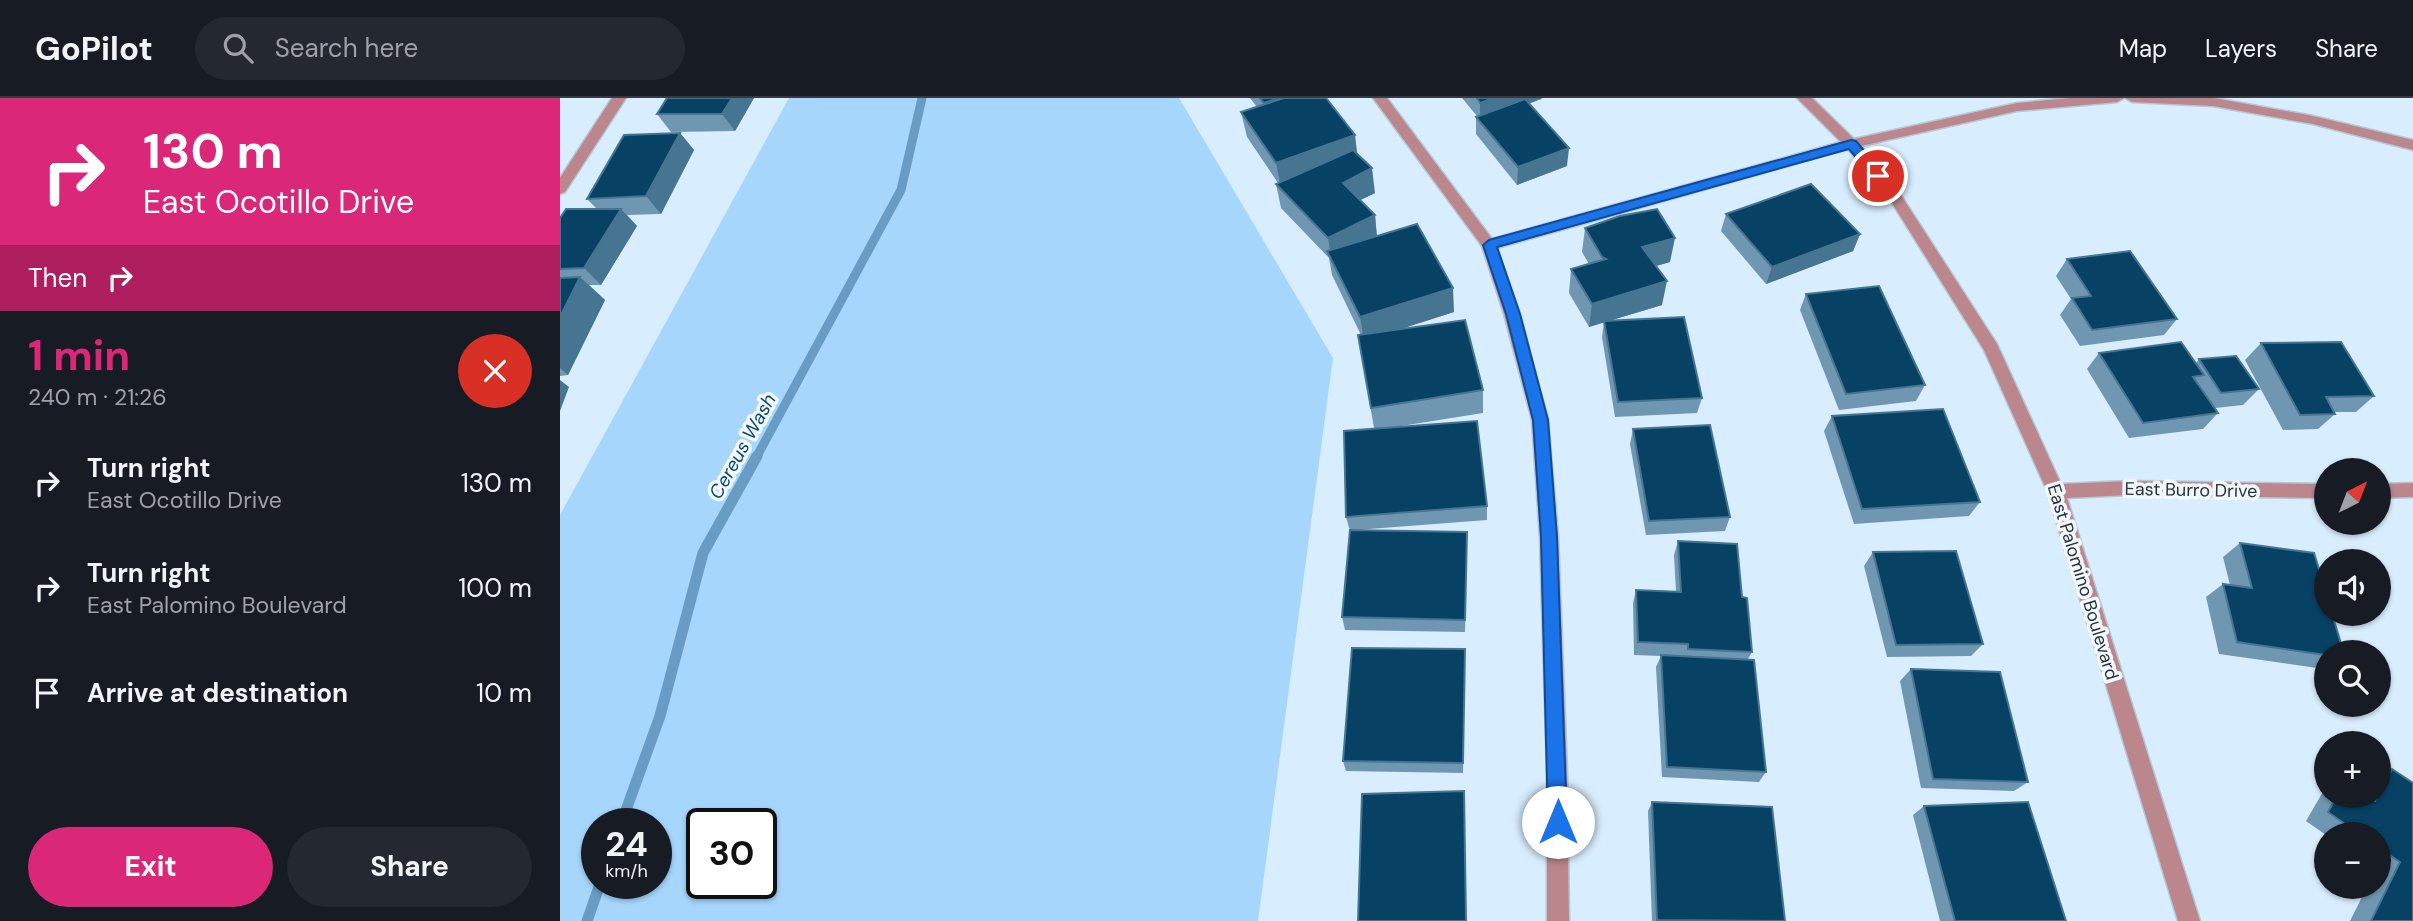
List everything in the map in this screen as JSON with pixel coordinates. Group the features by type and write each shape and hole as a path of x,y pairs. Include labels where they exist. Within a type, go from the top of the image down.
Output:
{"street":[{"path":"560,189 619,98"},
{"path":"1380,98 1489,245 1513,314 1540,420 1551,578 1558,921"},
{"name":"East Palomino Boulevard","path":"1804,98 1851,144 1892,192 1991,348 2056,491 2189,921"},
{"path":"1489,245 1851,144 2017,107 2117,98"},
{"path":"2132,98 2213,102 2313,120 2413,145"},
{"name":"East Burro Drive","path":"2056,491 2129,488 2314,491"},
{"path":"2391,491 2413,490"}],"shaded area":[{"path":"789,98 1179,98 1333,358 1258,921 560,921 560,515"}],"building":[{"path":"667,98 732,98 722,114 657,114"},
{"path":"1260,98 1279,98 1264,103"},
{"path":"1284,98 1326,98 1355,135 1276,163 1241,112"},
{"path":"1477,98 1494,98 1480,103"},
{"path":"1525,99 1569,148 1518,167 1476,117"},
{"path":"680,133 646,196 587,199 624,135"},
{"path":"1353,150 1372,168 1343,183 1375,215 1328,238 1276,184"},
{"path":"1811,184 1860,234 1772,267 1726,214"},
{"path":"566,209 621,209 584,268 560,269 560,218"},
{"path":"1657,209 1675,238 1642,247 1667,281 1592,304 1571,269 1606,259 1602,257 1585,228 1620,216"},
{"path":"1417,224 1453,288 1360,317 1327,251"},
{"path":"2130,251 2177,319 2092,330 2072,298 2091,296 2067,259"},
{"path":"580,277 560,317 560,278"},
{"path":"1879,286 1925,385 1846,394 1806,294"},
{"path":"1684,317 1702,398 1618,402 1604,321"},
{"path":"1465,320 1483,390 1371,408 1358,335"},
{"path":"2181,342 2204,375 2193,377 2218,413 2143,423 2099,353"},
{"path":"2341,342 2374,396 2326,397 2335,414 2300,415 2261,343"},
{"path":"2236,356 2259,389 2221,393 2199,359"},
{"path":"1943,409 1980,502 1862,509 1832,416"},
{"path":"1477,421 1487,506 1346,517 1344,431"},
{"path":"1710,425 1730,517 1649,521 1633,429"},
{"path":"1350,530 1467,532 1465,620 1342,617"},
{"path":"1678,541 1737,544 1742,597 1747,598 1752,652 1688,649 1688,644 1638,642 1636,590 1681,592"},
{"path":"2240,543 2314,553 2314,626 2336,626 2340,640 2314,640 2314,653 2237,642 2223,584 2252,588"},
{"path":"1956,551 1983,644 1896,645 1873,552"},
{"path":"1352,648 1465,649 1463,763 1343,761"},
{"path":"1661,655 1754,660 1766,772 1667,767"},
{"path":"1911,669 2000,672 2028,782 1933,779"},
{"path":"2392,769 2413,783 2413,921 2371,921 2382,899 2391,899 2391,880 2400,862 2391,856 2391,822 2342,822 2328,812 2330,808 2391,808"},
{"path":"1464,791 1466,921 1358,921 1362,794"},
{"path":"1652,802 1772,807 1785,921 1657,920"},
{"path":"2028,802 2066,921 1955,921 1924,806"}],"waterway":[{"name":"Cereus Wash","path":"756,458 901,190 922,98"},
{"name":"Cereus Wash","path":"627,808 660,716 703,553 757,456"},
{"name":"Cereus Wash","path":"587,921 595,899"}],"route":[{"path":"1558,822 1549,537 1540,420 1513,314 1489,245 1851,144 1878,176"}]}
